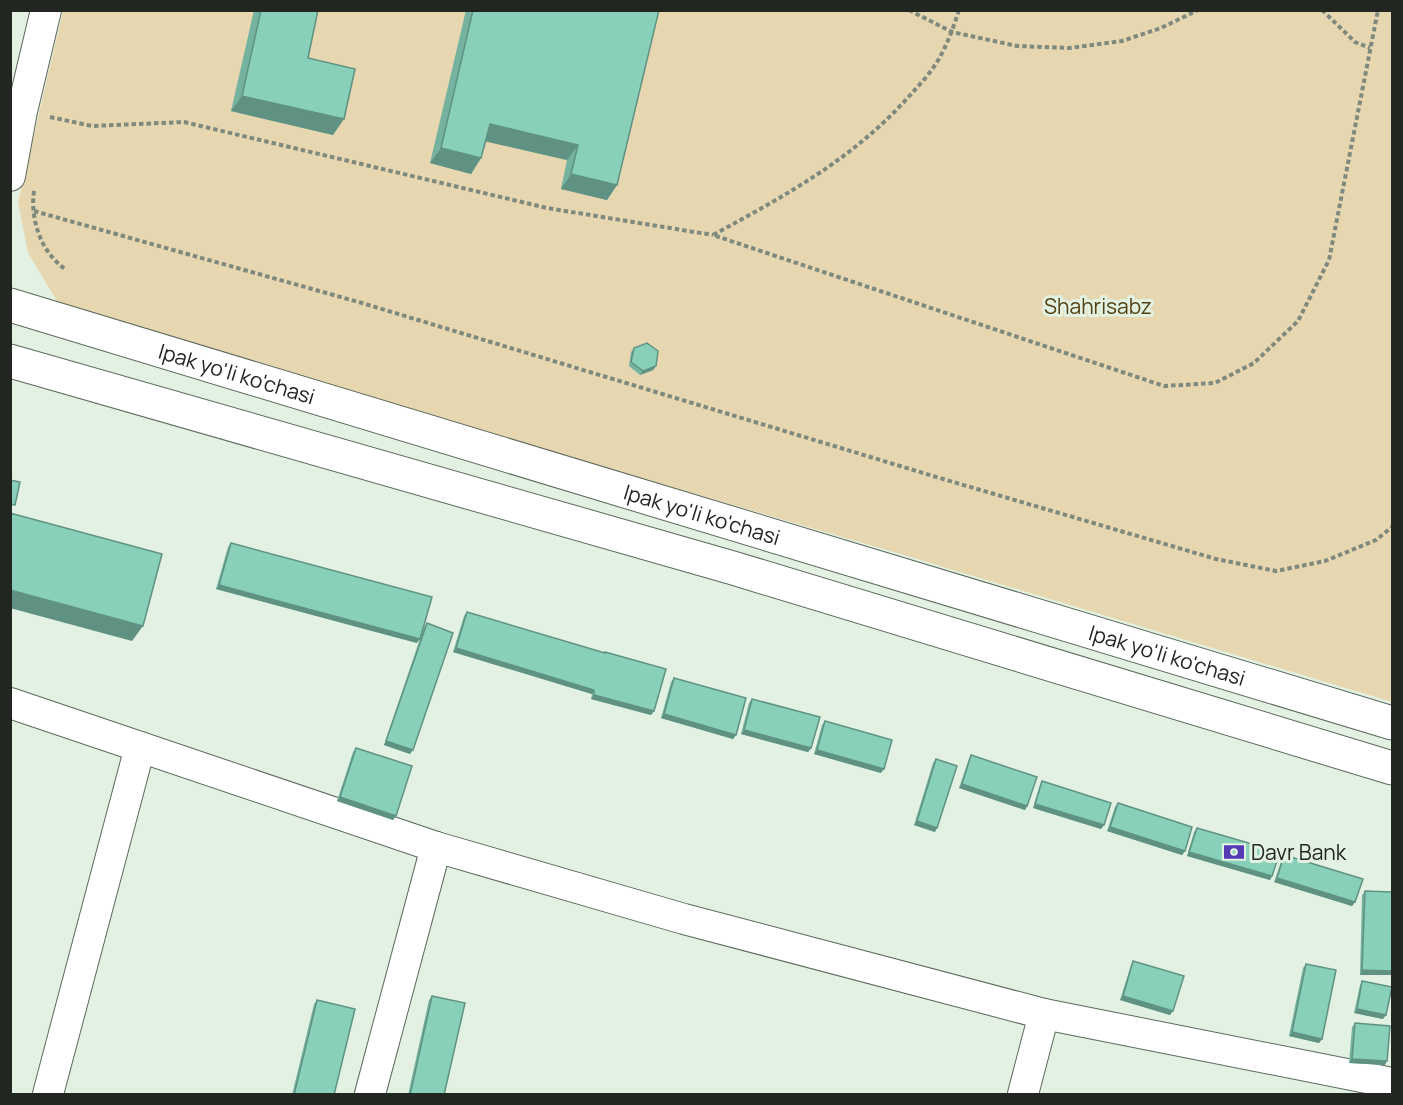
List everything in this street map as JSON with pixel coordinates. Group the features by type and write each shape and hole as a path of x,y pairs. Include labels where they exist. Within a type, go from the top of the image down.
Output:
{"main road":[{"name":"Ipak yo'li ko'chasi","path":"10,306 1392,723"},
{"name":"Ipak yo'li ko'chasi","path":"10,361 733,568 1392,768"}],"street":[{"path":"23,179 37,114 46,10"},
{"path":"10,703 436,847 684,919 1044,1014 1392,1083"},
{"path":"48,1095 140,747"},
{"path":"370,1095 436,847"},
{"path":"1023,1095 1044,1014"}],"path":[{"path":"909,10 952,32 1017,46 1070,48 1122,41 1161,28 1198,10"},
{"path":"713,235 802,186 849,154 889,119 939,59 952,32 959,10"},
{"path":"1322,10 1355,42 1370,48"},
{"path":"37,114 92,126 184,122 547,208 713,235 1164,386 1215,383 1254,363 1299,321 1329,260 1378,10"},
{"path":"37,114 48,128"},
{"path":"23,179 42,244 53,261 64,269"},
{"path":"34,211 362,303 1216,559 1276,571 1325,561 1376,540 1392,527"}],"green space":[{"name":"Shahrisabz","path":"63,11 1392,11 1392,702 60,306 28,253 18,202"}],"building":[{"path":"261,10 318,10 308,58 355,69 344,119 242,96"},
{"path":"473,10 659,10 617,185 571,174 578,145 490,124 481,158 441,148"},
{"path":"647,343 658,351 656,366 643,371 631,362 634,348"},
{"path":"10,480 20,482 15,505 10,504"},
{"path":"10,513 162,554 143,626 10,590"},
{"path":"231,543 432,597 420,639 219,585"},
{"path":"467,612 666,669 654,711 594,695 594,690 456,648"},
{"path":"427,623 453,633 413,750 386,741"},
{"path":"674,678 746,698 736,735 664,714"},
{"path":"752,699 820,717 811,748 744,730"},
{"path":"825,721 892,740 884,769 817,750"},
{"path":"356,748 412,766 396,816 340,797"},
{"path":"971,755 1037,777 1027,806 962,784"},
{"path":"936,759 957,766 937,828 917,821"},
{"path":"1042,781 1111,803 1104,825 1035,804"},
{"path":"1118,803 1192,827 1185,851 1110,827"},
{"path":"1197,828 1280,852 1272,876 1189,852"},
{"path":"1284,855 1363,879 1355,902 1277,878"},
{"path":"1365,891 1392,892 1392,971 1362,970"},
{"path":"1133,961 1184,976 1173,1011 1123,996"},
{"path":"1306,964 1336,970 1322,1039 1292,1032"},
{"path":"1362,981 1392,987 1386,1015 1357,1009"},
{"path":"432,996 465,1003 444,1095 410,1095"},
{"path":"317,1000 355,1009 334,1095 294,1095"},
{"path":"1355,1023 1390,1026 1387,1061 1352,1059"}],"place":[{"name":"Davr Bank","path":"1234,852"}]}
